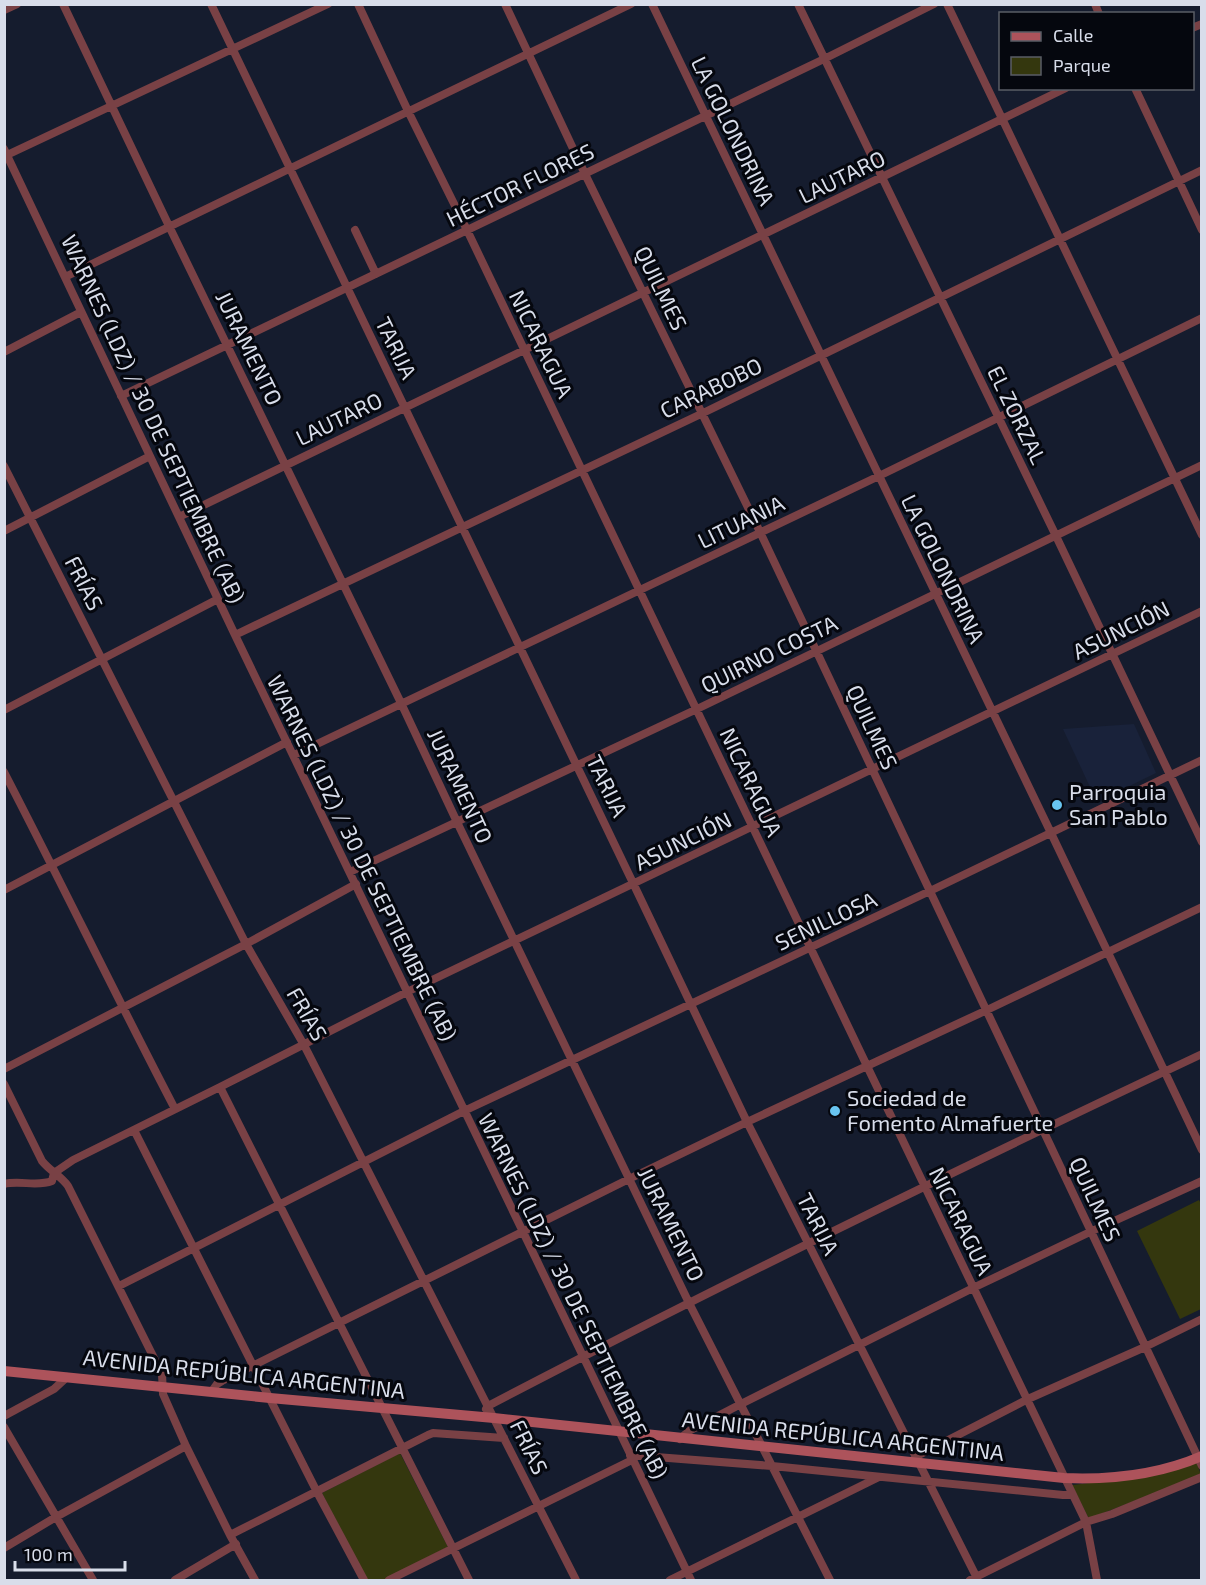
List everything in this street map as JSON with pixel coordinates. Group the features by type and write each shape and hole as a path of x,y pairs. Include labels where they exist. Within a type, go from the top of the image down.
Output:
{"main road":[{"name":"AVENIDA REPÚBLICA ARGENTINA","path":"4,1371 494,1418 761,1447 917,1460 1064,1478 1114,1478 1200,1460"}],"street":[{"path":"4,10 17,4"},
{"name":"JURAMENTO","path":"63,4 689,1304 830,1581"},
{"name":"TARIJA","path":"211,4 747,1122 975,1579"},
{"path":"6,152 112,106 328,4"},
{"name":"NICARAGUA","path":"358,4 1086,1522 1096,1581"},
{"name":"QUILMES","path":"505,4 585,174 760,532 1200,1460"},
{"path":"65,277 631,4"},
{"name":"LA GOLONDRINA","path":"651,4 1202,1150"},
{"name":"EL ZORZAL","path":"798,4 1202,842"},
{"name":"HÉCTOR FLORES","path":"122,396 934,4"},
{"path":"947,4 1202,535"},
{"name":"LAUTARO","path":"179,517 1062,90"},
{"path":"1136,90 1202,230"},
{"name":"WARNES (LDZ) / 30 DE SEPTIEMBRE (AB)","path":"6,152 235,635 689,1576"},
{"path":"4,170 13,165"},
{"name":"CARABOBO","path":"235,635 701,414 1202,170"},
{"path":"355,230 376,274"},
{"path":"4,352 81,312"},
{"name":"LITUANIA","path":"294,755 879,476 1202,318"},
{"path":"4,531 150,456"},
{"name":"QUIRNO COSTA","path":"350,872 697,709 1202,465"},
{"name":"FRÍAS","path":"4,466 246,944 304,1045 576,1581"},
{"path":"4,710 218,599"},
{"name":"ASUNCIÓN","path":"4,1184 49,1182 54,1173 73,1160 407,992 1202,611"},
{"path":"4,890 287,742"},
{"name":"SENILLOSA","path":"119,1286 464,1111 811,948 1202,760"},
{"path":"4,772 175,1109"},
{"path":"4,1069 246,944 356,884"},
{"path":"212,1391 222,1381 522,1231 1202,907"},
{"path":"479,1417 488,1406 808,1243 1202,1054"},
{"path":"4,1084 42,1161 54,1173 61,1176 68,1185 162,1374 163,1395 186,1446 255,1581"},
{"path":"220,1087 470,1581"},
{"path":"134,1130 364,1581"},
{"path":"680,1439 689,1431 739,1405 973,1288 1202,1181"},
{"path":"917,1460 1028,1399 1202,1319"},
{"path":"4,1416 54,1389 67,1377"},
{"path":"4,1428 93,1581"},
{"path":"230,1535 433,1433 504,1438"},
{"path":"4,1548 186,1446"},
{"path":"389,1581 631,1457"},
{"name":"AVENIDA REPÚBLICA ARGENTINA","path":"631,1457 772,1466 1072,1495"},
{"path":"670,1581 689,1576 798,1517 880,1477"},
{"path":"975,1579 1086,1522 1112,1514 1202,1477"},
{"path":"175,1581 236,1544"}],"shaded area":[{"path":"1134,724 1156,773 1097,802 1063,729"}],"green space":[{"path":"1199,1200 1202,1206 1201,1309 1180,1319 1137,1231"},
{"path":"400,1453 448,1547 383,1580 367,1580 322,1493"},
{"path":"1197,1463 1201,1475 1093,1517 1088,1517 1072,1485 1140,1477"}],"place":[{"name":"Parroquia San Pablo","path":"1057,805"},
{"name":"Sociedad de Fomento Almafuerte","path":"835,1111"}]}
